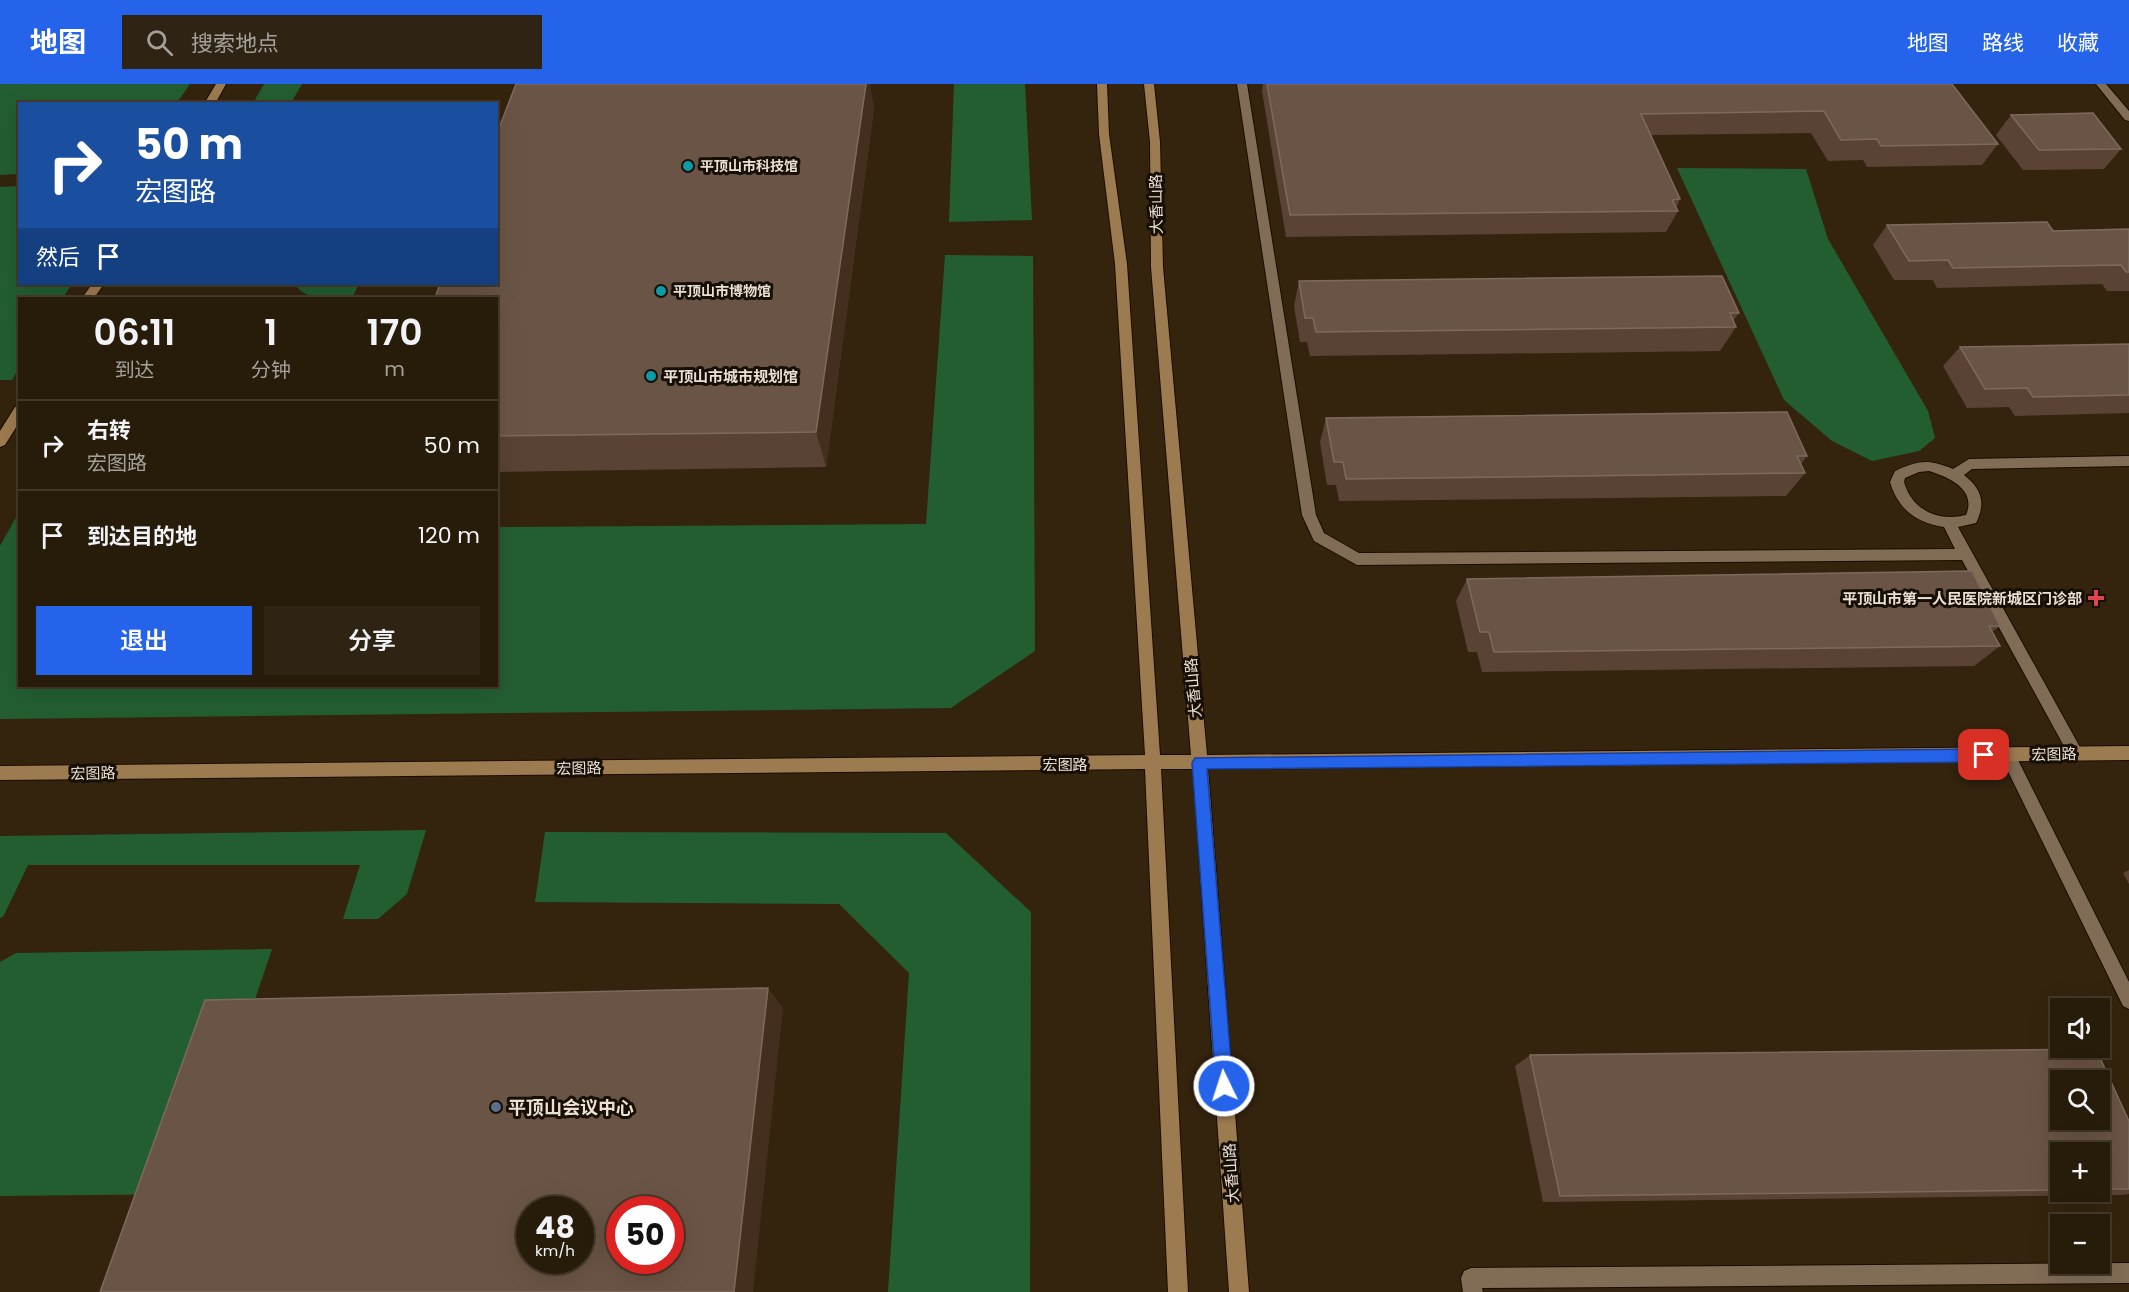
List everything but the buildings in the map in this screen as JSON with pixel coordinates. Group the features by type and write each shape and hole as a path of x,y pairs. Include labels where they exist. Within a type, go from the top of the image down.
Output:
{"main road":[{"path":"210,102 221,84"},
{"path":"1102,84 1104,134 1120,264 1153,763 1178,1292"},
{"name":"大香山路","path":"1149,84 1155,142 1157,267 1200,763 1239,1292"},
{"path":"0,442 18,413"},
{"name":"宏图路","path":"0,773 2129,753"}],"lane":[{"path":"1242,84 1309,515 1319,537 1358,559 1966,554"},
{"path":"2102,84 2129,118"},
{"path":"1955,476 1969,464 2129,461"},
{"path":"1929,466 1955,476 1973,493 1977,502 1976,511 1971,519 1949,524 1936,521 1912,509 1898,491 1897,482 1900,475 1917,467 1929,466"},
{"path":"1949,524 2076,754"},
{"path":"2008,755 2129,1000"},
{"path":"1473,1292 1471,1278 2129,1273"}],"green space":[{"path":"0,84 190,84 178,102 18,102 18,174 0,175"},
{"path":"264,84 302,84 292,102 254,102"},
{"path":"954,84 1025,84 1032,220 949,222"},
{"path":"1677,168 1806,169 1828,239 1928,411 1935,438 1919,451 1872,461 1832,441 1784,400"},
{"path":"18,186 18,285 71,285 64,297 18,297 18,370 12,380 0,380 0,187"},
{"path":"945,255 1033,256 1035,651 951,708 0,719 0,546 18,514 18,687 498,687 498,527 926,524"},
{"path":"295,285 358,285 352,297 313,297"},
{"path":"426,830 407,894 378,919 343,919 360,865 28,865 3,917 0,918 0,836"},
{"path":"545,832 946,833 1031,912 1030,1292 888,1292 909,973 839,904 535,902"},
{"path":"272,949 189,1194 0,1196 0,962 16,953"}],"place":[{"name":"平顶山市科技馆","path":"688,166"},
{"name":"平顶山市博物馆","path":"661,291"},
{"name":"平顶山市城市规划馆","path":"651,376"},
{"name":"平顶山市第一人民医院新城区门诊部","path":"2096,598"},
{"name":"平顶山会议中心","path":"496,1107"}],"route":[{"path":"1224,1086 1200,763 1984,755"}]}
